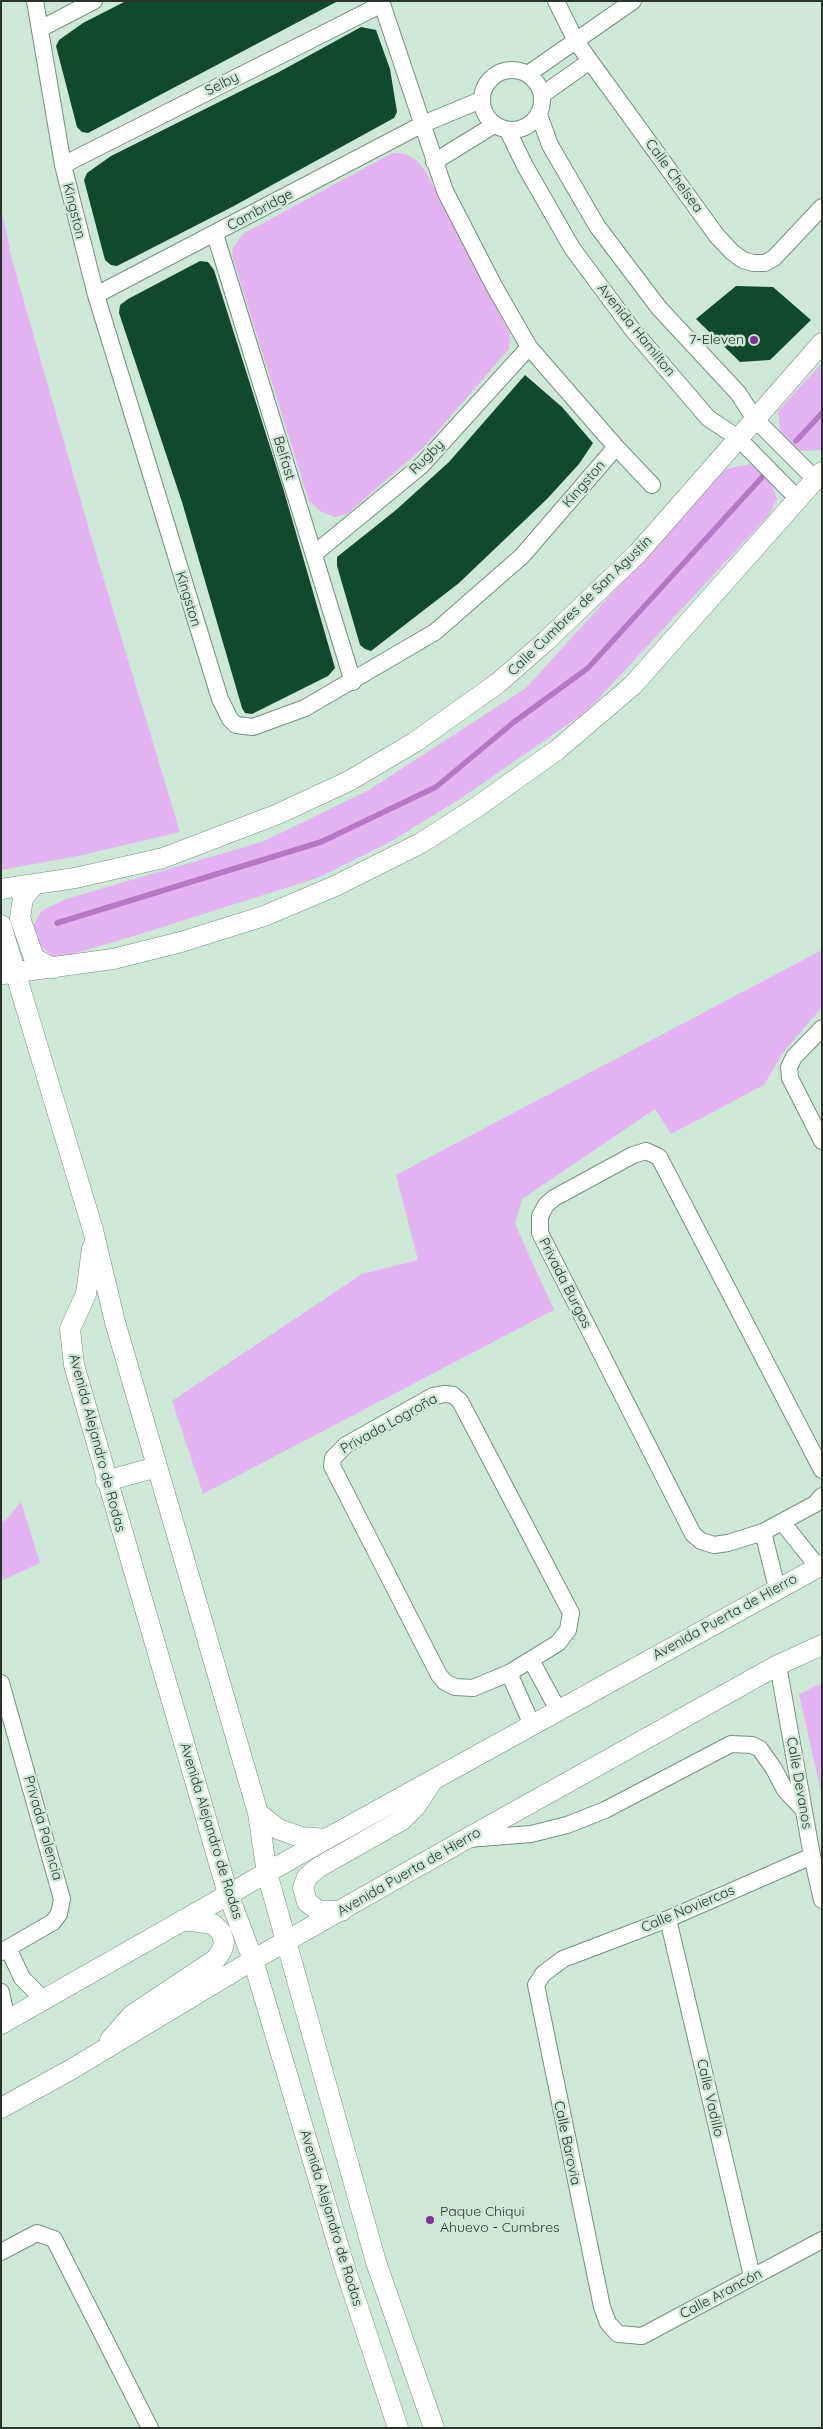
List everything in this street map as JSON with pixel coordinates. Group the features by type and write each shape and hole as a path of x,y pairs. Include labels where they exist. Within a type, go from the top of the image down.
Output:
{"street":[{"name":"Kingston","path":"36,1 62,165 96,295 220,699 230,720 236,725 253,727 304,708 352,682 435,632 522,556 616,447"},
{"path":"40,29 94,1"},
{"name":"Calle Chelsea","path":"556,1 576,41 590,62 717,236 744,260 753,263 765,263 774,258 822,207"},
{"path":"528,74 633,1"},
{"name":"Kingston","path":"381,2 445,191 529,347 616,447 652,484"},
{"name":"Selby","path":"62,165 381,2"},
{"path":"542,95 590,62"},
{"path":"8,974 113,959 181,942 264,916 335,886 421,843 474,809 557,750 633,685 819,476 755,419 738,393 659,308 597,226 550,145 539,115 542,95 537,83 528,74 512,69 496,73 485,85 481,100 485,114 501,128"},
{"name":"Cambridge","path":"96,295 423,124 481,100"},
{"path":"434,162 501,128 520,130 531,124 539,115"},
{"name":"Avenida Hamilton","path":"501,128 572,248 632,329 708,418 738,438 799,500"},
{"name":"Belfast","path":"215,234 352,682"},
{"name":"Calle Cumbres de San Agustín","path":"1,889 34,885 163,858 278,814 349,781 415,742 498,683 546,641 638,553 822,343"},
{"name":"Rugby","path":"314,554 422,465 529,347"},
{"path":"34,885 23,898 20,907 20,918 34,958 52,968"},
{"name":"Avenida Alejandro de Rodas","path":"1,925 8,974 93,1230 115,1322 258,1813 267,1873 376,2262 434,2428"},
{"path":"822,1028 794,1057 789,1067 790,1078 822,1141"},
{"name":"Privada Burgos","path":"822,1470 659,1157 646,1151 633,1156 554,1198 546,1205 540,1216 540,1233 693,1534 701,1541 714,1545 763,1532 815,1504 822,1496"},
{"name":"Avenida Alejandro de Rodas","path":"93,1230 86,1294 70,1329 70,1344 106,1481 228,1894 253,1960 349,2280 398,2428"},
{"path":"76,1316 86,1312 96,1312 107,1315 115,1322"},
{"name":"Privada Logroña","path":"453,1395 460,1401 567,1602 571,1613 568,1630 558,1643 531,1660 509,1673 473,1688 455,1687 444,1682 332,1466 333,1458 346,1445 433,1396 453,1395"},
{"path":"106,1481 157,1467"},
{"path":"782,1522 820,1566"},
{"path":"763,1532 777,1588"},
{"name":"Avenida Puerta de Hierro","path":"4,2022 326,1839 777,1588 820,1566"},
{"name":"Avenida Puerta de Hierro","path":"1,2108 101,2052 253,1960 286,1943 466,1839 778,1665 822,1644"},
{"path":"531,1660 558,1710"},
{"name":"Calle Devanos","path":"778,1665 812,1856 822,1900"},
{"path":"509,1673 532,1725"},
{"name":"Privada Palencia","path":"1,1683 62,1899 59,1914 53,1922 5,1950 22,1978 43,1999"},
{"path":"466,1839 531,1834 567,1825 605,1810 736,1743 752,1744 760,1749 785,1790 804,1810"},
{"path":"342,1911 319,1911 307,1902 303,1888 307,1876 319,1867 402,1820 416,1806 432,1781"},
{"path":"258,1813 286,1832 301,1837 326,1839"},
{"name":"Calle Noviercas","path":"563,1959 668,1919 812,1856"},
{"name":"Calle Vadillo","path":"668,1919 752,2276"},
{"path":"101,2052 132,2015 216,1959 222,1950 221,1932 213,1924 183,1920"},
{"name":"Calle Barovia","path":"563,1959 542,1974 536,1985 536,1995 602,2307 608,2323 618,2334"},
{"path":"1,1992 4,2022"},
{"path":"1,2252 37,2233 54,2239 150,2428"},
{"name":"Calle Arancón","path":"618,2334 642,2336 822,2240"}],"shaded area":[{"path":"392,153 405,154 415,159 425,170 510,334 509,349 424,447 347,514 335,517 320,511 309,501 233,259 232,249 243,234"},
{"path":"1,207 11,256 97,557 180,832 78,856 1,870"},
{"path":"822,363 822,450 801,451 787,444 781,437 778,411"},
{"path":"751,464 764,470 777,499 769,515 587,711 463,797 390,842 317,878 55,959 29,935 41,911 66,899 262,842 369,790 526,688 725,469"},
{"path":"822,950 822,1007 782,1054 764,1085 671,1134 655,1109 522,1199 515,1224 554,1310 203,1494 172,1401 362,1274 418,1260 396,1175"},
{"path":"21,1502 40,1563 1,1581 1,1520 5,1521"},
{"path":"822,1683 822,1792 821,1792 799,1694"}],"building":[{"path":"126,1 338,1 88,133 82,132 77,127 56,46 59,40 83,23"},
{"path":"361,27 376,30 390,69 397,112 394,118 232,207 117,266 111,265 105,260 84,180 87,173 111,156 279,72"},
{"path":"200,261 208,262 214,270 283,488 335,668 328,676 252,714 245,713 242,708 182,502 119,313 120,305 128,299"},
{"name":"7-Eleven","path":"736,286 773,287 811,320 770,360 740,362 696,319"},
{"path":"525,375 562,407 593,443 579,464 547,499 459,583 371,651 365,649 360,645 337,566 337,557 396,510 449,462"}],"waterway":[{"path":"796,441 822,413"},
{"path":"57,923 321,842 436,787 514,722 588,668 765,474"}],"place":[{"name":"7-Eleven","path":"754,340"},
{"name":"Paque Chiqui Ahuevo - Cumbres","path":"430,2220"}]}
